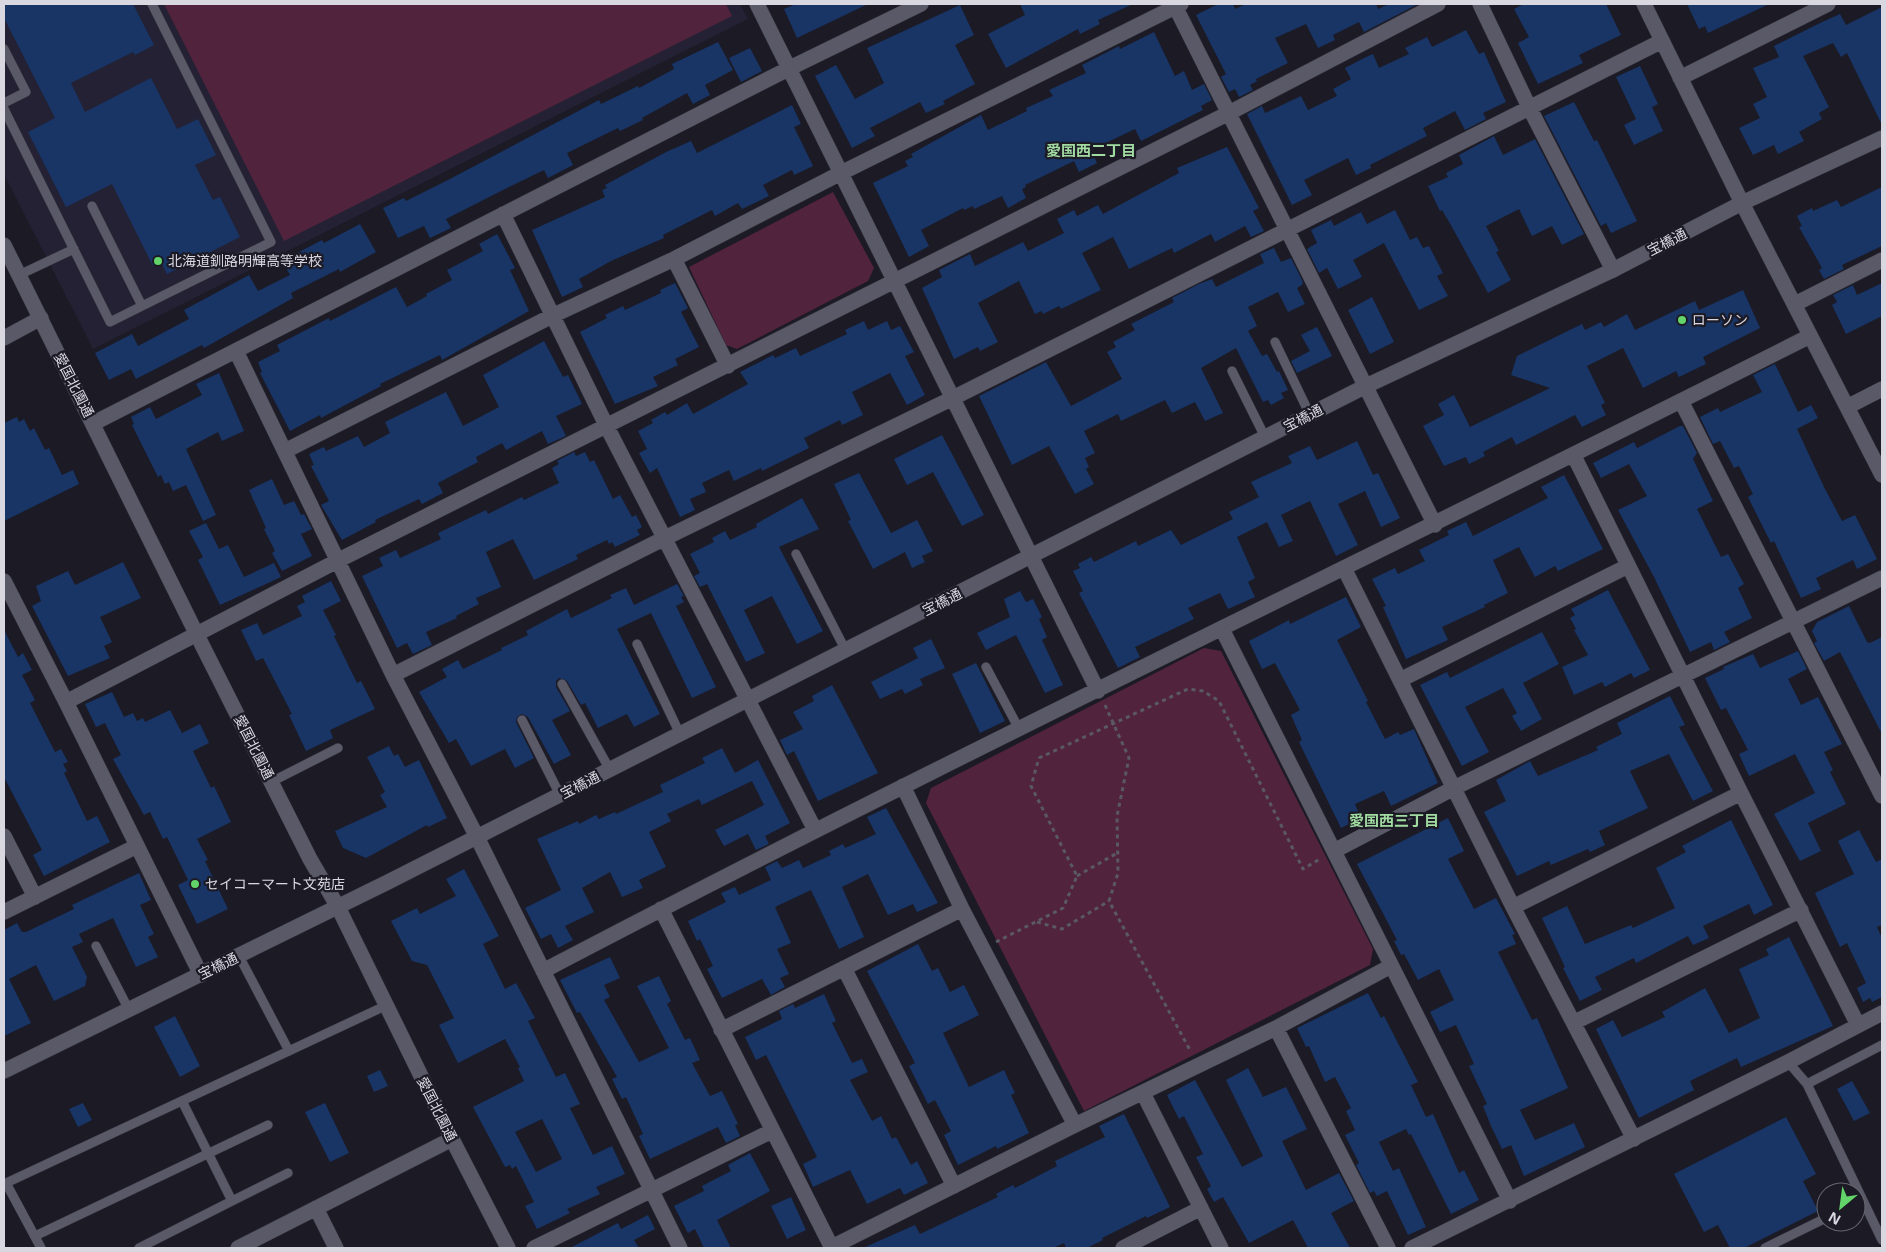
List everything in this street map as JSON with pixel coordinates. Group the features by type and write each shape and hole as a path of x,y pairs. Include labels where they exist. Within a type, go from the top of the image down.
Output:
{"street":[{"path":"757,4 1033,556 1098,691"},
{"path":"94,423 790,68 921,4"},
{"path":"66,702 339,560 608,427 1229,113 1438,4"},
{"path":"1480,4 1529,107 1613,270"},
{"path":"1644,4 1742,204 1882,475"},
{"path":"1680,78 1828,4"},
{"path":"284,451 554,315 674,259 1177,5 1435,525"},
{"path":"393,675 665,538 953,398 1662,41"},
{"name":"宝橋通","path":"4,1071 338,907 1366,386 1613,270 1742,204 1882,138"},
{"path":"503,214 608,427 815,830"},
{"name":"愛国北園通","path":"4,244 196,633 271,782 338,907 385,1006 506,1247"},
{"path":"674,259 728,366"},
{"path":"1794,304 1882,260"},
{"path":"4,338 40,318"},
{"path":"544,971 815,830 1574,456 1810,336"},
{"path":"236,351 339,560 393,675 477,837 680,1248"},
{"path":"1847,407 1882,389"},
{"path":"1681,402 1794,620 1882,796"},
{"path":"1574,456 1740,793 1858,1025"},
{"path":"1400,680 1628,566"},
{"path":"1344,568 1513,907 1575,1022 1634,1139"},
{"path":"1334,851 1454,788 1682,674 1882,578"},
{"path":"4,581 201,975"},
{"path":"1222,629 1510,1201"},
{"path":"903,786 982,949 1075,1125"},
{"path":"1513,907 1740,793"},
{"path":"4,836 35,897"},
{"path":"4,912 137,846"},
{"path":"661,909 832,1248 1198,1064 1276,1028 1391,966"},
{"path":"721,1030 962,909"},
{"path":"1575,1022 1800,910"},
{"path":"844,968 954,1186"},
{"path":"1412,1248 1788,1062 1882,1013"},
{"path":"1276,1028 1388,1248"},
{"path":"1143,1093 1221,1248"},
{"path":"534,1248 772,1131"},
{"path":"238,1248 452,1139"},
{"path":"316,1208 336,1248"},
{"path":"1123,1248 1201,1208"}],"lane":[{"path":"4,109 110,322 271,242 152,4"},
{"path":"4,49 26,92 4,103"},
{"path":"92,206 142,306"},
{"path":"19,276 74,248"},
{"path":"1275,342 1310,415"},
{"path":"1232,371 1266,437"},
{"path":"796,554 846,651"},
{"path":"637,644 680,734"},
{"path":"986,666 1019,730"},
{"path":"562,684 610,770"},
{"path":"522,720 560,795"},
{"path":"271,782 338,748"},
{"path":"96,946 129,1010"},
{"path":"238,956 289,1051"},
{"path":"41,1248 5,1183 385,1006"},
{"path":"1807,1084 1882,1045"},
{"path":"1788,1062 1807,1084 1851,1182"},
{"path":"182,1101 232,1200"},
{"path":"34,1236 268,1125"},
{"path":"139,1248 288,1173"},
{"path":"1866,1212 1882,1240"},
{"path":"1765,1248 1816,1223"}],"path":[{"path":"1077,876 1031,786 1039,758 1188,689 1204,691 1219,701 1302,869 1334,851"},
{"path":"1037,922 1062,929 1109,901 1118,873 1117,816 1129,758 1115,723 1098,691"},
{"path":"982,949 1063,908 1077,876 1119,852"},
{"path":"1109,901 1198,1064"}],"shaded area":[{"name":"北海道釧路明輝高等学校","path":"4,4 740,4 748,19 93,349 4,174"},
{"path":"164,4 726,4 732,16 284,241"},
{"path":"833,192 874,268 868,281 737,349 726,345 689,267"},
{"path":"1204,648 1221,651 1373,949 1370,965 1084,1111 926,803 931,788"}],"building":[{"path":"4,4 133,4 154,45 135,55 133,52 71,83 85,112 151,78 177,129 198,119 216,155 195,165 213,200 220,197 240,237 167,274 161,262 153,266 112,184 66,207 28,132 55,118 4,18"},
{"path":"796,4 868,4 797,38 784,9"},
{"path":"1020,4 1133,4 1098,20 1100,24 1080,34 1078,29 1006,68 988,34 1025,15"},
{"path":"1218,4 1233,4 1235,9 1246,4 1376,4 1378,9 1389,4 1418,4 1364,32 1359,22 1333,35 1335,40 1318,48 1306,24 1275,38 1288,63 1256,79 1257,81 1250,85 1253,90 1239,97 1235,89 1229,92 1221,77 1226,74 1196,15"},
{"path":"1524,4 1606,4 1621,35 1579,55 1583,63 1538,84 1518,43 1529,37 1514,9"},
{"path":"1687,4 1769,4 1708,33 1705,26 1699,29"},
{"path":"960,5 974,35 955,45 975,84 943,101 945,104 926,113 920,102 870,128 875,136 852,148 815,76 836,65 855,99 884,83 867,48"},
{"path":"1882,7 1882,125 1847,53 1841,57 1833,43 1803,56 1829,107 1819,113 1822,119 1799,132 1804,141 1778,154 1774,145 1753,155 1739,128 1760,118 1753,104 1767,97 1753,68 1779,57 1774,46 1820,23 1840,14 1846,25"},
{"path":"1466,30 1479,54 1484,52 1506,102 1483,113 1486,119 1465,130 1455,111 1423,128 1427,136 1370,165 1371,168 1356,175 1348,158 1304,180 1312,195 1292,205 1247,114 1262,106 1265,113 1301,96 1308,110 1337,96 1333,89 1351,79 1345,68 1364,58 1373,54 1379,68 1409,54 1405,48 1427,37 1432,47"},
{"path":"1154,32 1175,76 1184,71 1192,90 1204,84 1212,100 1201,106 1203,110 1141,141 1135,129 1091,150 1097,163 1079,172 1074,161 1025,185 1026,187 1022,189 1026,198 1008,208 1002,196 974,209 973,206 964,210 963,208 921,230 929,246 909,257 873,183 908,166 905,161 913,157 911,154 981,115 988,130 1027,111 1026,108 1053,96 1049,90 1086,73 1082,65 1119,46 1120,49"},
{"path":"718,42 733,70 705,85 710,95 693,104 687,93 642,118 643,120 620,131 618,128 567,153 573,165 548,178 544,170 446,219 451,228 430,238 424,226 398,238 383,208 404,198 406,201 448,180 599,100 601,104 638,86 639,88 674,69 672,64"},
{"path":"750,48 762,71 741,82 729,58"},
{"path":"1640,66 1658,104 1652,107 1663,131 1634,145 1624,125 1636,119 1616,77"},
{"path":"1574,102 1594,141 1597,140 1637,221 1611,233 1606,223 1601,226 1544,116"},
{"path":"792,105 801,124 794,127 813,166 794,175 792,170 763,185 769,196 742,209 738,203 715,216 712,210 663,235 664,238 611,261 579,279 583,287 562,297 532,230 605,197 602,190 607,188 605,185 666,152 691,141 697,153"},
{"path":"1494,136 1503,155 1535,139 1584,234 1562,245 1552,226 1532,236 1519,209 1486,226 1499,251 1496,252 1511,280 1488,293 1452,227 1442,210 1440,211 1428,186 1448,177 1446,173 1463,164 1459,155"},
{"path":"1227,147 1259,208 1253,211 1264,231 1251,237 1245,226 1215,242 1211,234 1174,253 1172,248 1129,269 1113,237 1082,253 1101,290 1061,309 1059,306 1043,314 1042,311 1035,314 1019,281 978,303 998,342 980,351 978,347 954,359 922,288 942,277 939,270 970,254 975,266 1023,242 1028,251 1064,233 1057,219 1074,210 1077,216 1098,205 1103,214 1179,173 1177,168"},
{"path":"1882,187 1882,246 1842,265 1844,269 1824,279 1819,270 1822,268 1799,227 1802,226 1797,216 1812,208 1813,211 1837,200 1841,207"},
{"path":"1395,210 1410,240 1417,237 1423,248 1429,246 1443,273 1437,276 1448,296 1419,310 1384,243 1353,260 1362,277 1338,289 1327,268 1319,273 1307,249 1317,243 1311,230 1331,220 1334,226 1361,212 1367,224"},
{"path":"360,224 376,252 340,272 339,269 291,293 293,298 204,348 202,345 136,379 131,369 109,380 95,353 132,334 138,346 189,319 184,310 249,275 258,291 290,275 282,261 322,240 324,243"},
{"path":"497,234 515,268 510,270 529,311 442,360 440,355 380,384 381,386 321,418 320,415 290,431 260,373 262,372 258,362 280,351 277,345 329,318 330,321 396,287 407,307 452,280 447,270 483,251 479,244"},
{"path":"1274,248 1281,262 1291,258 1303,282 1297,288 1305,304 1288,312 1278,292 1248,307 1257,326 1248,331 1262,356 1267,354 1277,372 1279,371 1288,390 1281,393 1284,398 1271,405 1268,400 1263,402 1236,348 1201,368 1223,413 1205,421 1195,402 1172,413 1165,400 1121,421 1118,414 1084,431 1095,453 1085,458 1089,467 1086,469 1094,484 1075,494 1049,446 1012,465 979,396 1046,362 1071,406 1122,379 1107,352 1116,347 1113,342 1135,330 1131,324 1174,302 1172,298 1199,284 1212,279 1216,287 1264,263 1260,254"},
{"path":"675,283 688,308 681,312 699,347 675,359 678,365 653,377 658,386 615,404 580,332 607,318 605,315 623,306 625,310 661,293 660,290"},
{"path":"1882,283 1882,316 1846,334 1832,305 1837,302 1833,295 1853,285 1857,295"},
{"path":"1743,290 1760,328 1703,357 1706,364 1679,377 1676,371 1643,388 1623,348 1587,366 1605,403 1601,405 1606,415 1582,427 1575,415 1516,445 1512,437 1483,452 1485,456 1469,464 1466,457 1444,466 1423,426 1444,415 1438,404 1454,395 1470,427 1550,388 1511,375 1517,356 1582,324 1585,330 1601,322 1604,327 1627,314 1635,330 1695,301 1699,310"},
{"path":"1372,297 1394,342 1370,354 1348,310"},
{"path":"864,321 868,330 887,321 891,330 900,326 914,352 905,356 925,395 907,405 890,373 852,392 863,415 842,425 840,420 804,438 809,448 762,471 761,468 734,481 729,470 702,483 706,492 690,499 695,510 680,517 657,468 650,473 639,453 647,449 638,431 653,423 651,420 665,412 667,415 687,403 693,414 748,384 740,372 773,355 775,358 796,348 800,356 847,334 845,330"},
{"path":"1317,327 1332,356 1297,373 1291,361 1310,351 1301,335"},
{"path":"544,341 563,377 568,375 582,404 556,416 566,436 548,444 542,431 506,450 502,443 476,457 478,462 438,483 443,493 422,504 419,499 375,520 376,522 342,540 321,505 329,501 311,466 314,465 309,454 324,447 326,451 358,436 364,447 390,433 385,422 446,392 463,426 499,407 483,375"},
{"path":"1775,364 1798,412 1811,405 1818,418 1797,429 1824,487 1842,521 1855,515 1877,559 1857,569 1853,560 1816,578 1821,589 1801,598 1774,541 1771,543 1748,497 1753,494 1739,466 1734,468 1720,441 1713,444 1700,417 1718,408 1720,412 1762,392 1753,375"},
{"path":"219,373 244,431 222,441 218,432 186,449 216,515 203,521 186,485 173,491 169,482 165,484 161,475 158,477 132,425 134,424 131,417 150,407 156,419 202,395 196,384"},
{"path":"17,417 19,422 24,419 30,431 34,428 45,450 49,448 62,475 73,470 79,484 4,521 4,423"},
{"path":"1683,426 1697,453 1693,459 1713,501 1697,509 1721,557 1728,554 1744,584 1738,588 1752,618 1724,632 1730,642 1714,650 1711,642 1690,652 1654,577 1618,510 1647,496 1629,464 1601,478 1593,463 1634,442 1637,448"},
{"path":"942,435 984,515 962,526 933,472 907,485 894,459"},
{"path":"1357,441 1373,475 1378,473 1400,518 1381,527 1365,491 1338,504 1358,545 1336,556 1310,501 1281,515 1293,541 1279,547 1267,522 1237,537 1255,578 1248,582 1255,597 1228,609 1220,593 1188,608 1194,619 1135,647 1140,657 1118,668 1079,593 1083,591 1073,571 1080,568 1078,564 1091,557 1094,562 1136,541 1138,546 1171,530 1181,545 1233,519 1229,512 1259,497 1251,482 1292,463 1288,456 1310,446 1317,460"},
{"path":"574,452 576,456 585,452 590,462 594,460 613,499 620,495 632,517 636,515 642,527 637,530 640,535 615,547 612,542 609,544 607,540 576,555 578,559 534,580 513,539 486,552 501,587 476,598 479,604 456,616 457,618 426,632 432,645 413,654 407,643 397,648 362,576 383,566 379,558 396,550 400,558 441,539 438,533 486,510 488,514 522,497 524,500 559,483 552,468 559,464 557,461"},
{"path":"859,473 891,533 917,520 933,551 922,556 925,562 912,568 905,552 873,569 848,521 851,520 834,484"},
{"path":"1564,475 1603,549 1558,571 1555,566 1535,577 1519,547 1493,560 1508,593 1484,605 1485,607 1442,627 1448,640 1406,659 1383,607 1386,606 1372,579 1395,568 1398,574 1425,561 1419,550 1449,535 1447,531 1466,522 1473,536 1548,498 1541,487"},
{"path":"272,479 284,505 294,501 301,515 304,514 312,529 301,534 312,556 282,571 272,553 275,551 249,490"},
{"path":"802,498 819,529 779,547 823,631 797,644 772,596 744,610 765,653 746,662 707,584 700,587 694,576 700,573 690,554 714,542 712,538 725,531 730,540 757,527 756,524"},
{"path":"206,523 219,549 228,545 244,577 274,563 281,577 220,605 198,560 203,557 189,531"},
{"path":"123,562 141,598 100,617 112,642 104,646 110,658 68,676 32,606 41,601 36,586 68,571 75,585"},
{"path":"331,581 341,601 323,610 357,683 361,681 375,709 330,730 333,738 306,751 289,715 292,714 263,658 256,661 241,630 257,623 263,635 302,616 297,606 305,602 302,596"},
{"path":"677,584 684,596 681,597 684,602 676,606 716,687 692,698 651,613 617,629 660,714 634,727 627,714 598,728 585,703 581,705 567,681 559,678 556,681 556,687 570,711 552,720 571,755 554,764 528,717 522,714 517,717 516,722 534,758 515,768 505,749 471,766 456,739 449,743 419,692 447,677 442,669 458,660 463,669 528,635 526,631 567,609 571,618 612,598 610,595 626,588 634,605"},
{"path":"1608,590 1650,670 1634,678 1631,673 1605,687 1602,682 1574,695 1562,667 1588,655 1574,630 1576,629 1570,618 1575,615 1571,609"},
{"path":"1020,591 1026,602 1033,599 1042,617 1039,619 1047,637 1042,640 1063,685 1045,693 1016,635 986,650 977,633 1010,617 1004,599"},
{"path":"1346,597 1361,627 1337,640 1368,701 1366,702 1385,739 1398,732 1400,735 1414,729 1438,783 1391,806 1384,791 1355,804 1361,818 1341,828 1299,742 1302,740 1291,715 1300,710 1275,663 1262,669 1249,641 1289,620 1290,624"},
{"path":"1849,606 1867,642 1870,643 1882,637 1882,734 1840,652 1824,661 1814,643 1817,641 1812,631 1817,622"},
{"path":"4,630 18,657 23,653 32,670 22,675 35,700 30,703 55,752 61,749 68,762 63,764 67,771 64,773 87,821 97,816 110,842 44,876 33,855 42,850 4,777"},
{"path":"1542,632 1559,664 1523,683 1542,719 1521,731 1512,716 1517,713 1503,688 1465,707 1489,752 1462,766 1420,685 1447,672 1450,678"},
{"path":"931,639 945,668 920,679 923,685 905,694 902,689 880,699 871,682 918,658 913,648"},
{"path":"1798,651 1807,669 1788,679 1801,705 1818,697 1842,744 1824,752 1833,770 1830,772 1846,804 1808,823 1821,851 1800,861 1774,814 1815,793 1795,754 1749,776 1739,754 1748,750 1726,708 1721,710 1705,678 1724,669 1723,667 1753,654 1760,668"},
{"path":"976,663 1005,721 980,733 952,674"},
{"path":"832,685 878,773 818,801 794,751 787,755 780,740 803,729 793,712 814,701 812,696"},
{"path":"112,692 124,717 133,713 137,721 143,718 145,722 170,710 182,733 200,724 209,743 193,751 211,788 214,786 231,822 197,839 208,860 205,861 228,909 197,924 178,885 188,880 167,837 163,839 150,812 144,815 113,759 121,755 105,723 96,727 85,704"},
{"path":"1670,696 1685,725 1679,727 1713,791 1693,801 1669,754 1630,771 1648,808 1599,831 1605,845 1590,852 1588,849 1551,865 1549,861 1517,876 1484,812 1506,801 1496,780 1530,761 1538,776 1598,750 1596,747 1622,734 1617,723"},
{"path":"389,746 394,756 398,754 405,767 419,760 447,818 428,827 427,825 366,858 343,848 335,831 387,807 380,795 385,792 367,757"},
{"path":"722,748 735,773 758,760 790,823 765,836 769,844 756,850 748,834 724,846 715,830 764,805 752,781 702,805 699,799 667,814 671,821 649,832 666,867 639,880 643,888 622,897 610,872 582,888 594,912 565,926 573,940 558,948 551,934 541,939 525,908 561,890 537,839 578,821 579,824 596,815 599,819 615,812 616,814 663,792 660,785 705,763 702,758"},
{"path":"886,808 938,903 917,912 913,904 888,915 868,874 842,887 864,937 839,949 811,890 775,907 791,943 777,949 789,974 780,978 785,987 771,995 762,979 722,998 707,969 713,966 700,939 697,941 688,921 726,902 721,893 735,887 739,895 771,880 765,867 777,861 782,868 799,860 803,868 831,855 829,851 843,844 845,848 876,834 867,817"},
{"path":"1448,818 1464,851 1448,859 1474,909 1496,898 1515,934 1512,935 1516,944 1498,952 1532,1020 1537,1018 1568,1088 1520,1110 1535,1140 1574,1123 1585,1147 1524,1176 1511,1145 1502,1149 1491,1126 1483,1106 1487,1104 1469,1066 1474,1064 1456,1025 1440,1032 1430,1012 1454,1000 1439,969 1418,980 1404,954 1401,955 1394,941 1397,940 1357,864"},
{"path":"1731,820 1773,905 1754,915 1749,904 1703,926 1709,938 1693,945 1688,936 1636,963 1634,958 1595,977 1602,990 1580,1001 1563,968 1565,967 1542,918 1567,906 1585,944 1631,925 1633,928 1675,908 1656,868 1686,852 1682,846"},
{"path":"1859,830 1876,862 1882,859 1882,925 1877,927 1882,938 1882,997 1872,1002 1870,998 1863,1002 1857,988 1866,983 1847,943 1840,947 1815,893 1854,874 1838,841"},
{"path":"464,869 499,936 483,944 505,989 516,983 535,1018 528,1021 556,1077 565,1073 580,1104 570,1108 593,1155 612,1146 625,1174 596,1187 600,1194 567,1209 570,1213 537,1229 525,1206 534,1202 516,1166 512,1169 510,1165 505,1167 473,1107 524,1081 518,1068 520,1067 505,1039 458,1063 439,1025 454,1018 427,965 412,961 391,921 417,908 420,914 456,896 446,879","holes":["542,1119 562,1159 536,1172 515,1132"]},
{"path":"139,873 151,900 140,905 154,934 148,937 158,957 136,967 113,918 79,934 83,942 72,947 87,977 85,986 54,1001 36,965 9,979 31,1023 4,1036 4,930 17,923 22,932 26,932 74,909 72,905"},
{"path":"1789,937 1833,1026 1741,1067 1737,1058 1690,1081 1694,1090 1639,1118 1596,1029 1613,1020 1622,1037 1665,1017 1662,1012 1705,988 1729,1033 1760,1018 1739,969 1769,955 1766,949"},
{"path":"918,944 932,971 938,968 950,992 964,985 979,1015 943,1033 969,1087 1004,1070 1015,1093 1011,1095 1029,1133 997,1149 996,1146 958,1165 944,1135 951,1131 935,1100 928,1104 909,1066 915,1063 867,971"},
{"path":"610,957 620,978 604,985 610,997 604,1000 639,1062 669,1048 637,986 659,976 671,1001 667,1004 685,1040 690,1038 700,1060 692,1063 710,1096 722,1091 738,1124 735,1125 740,1136 726,1143 718,1127 650,1159 639,1136 643,1134 626,1097 622,1099 612,1079 617,1077 580,1012 577,1013 560,980"},
{"path":"1368,993 1381,1018 1384,1016 1418,1082 1411,1085 1426,1117 1433,1114 1459,1173 1464,1170 1479,1200 1451,1214 1411,1134 1409,1135 1406,1129 1379,1142 1393,1171 1399,1168 1426,1227 1408,1235 1387,1191 1377,1196 1374,1191 1370,1193 1356,1165 1359,1163 1345,1135 1355,1130 1346,1111 1351,1108 1335,1077 1325,1082 1309,1046 1306,1047 1297,1028"},
{"path":"824,994 836,1021 832,1023 852,1063 862,1059 868,1072 850,1080 872,1121 881,1116 892,1139 896,1137 911,1165 917,1161 928,1183 904,1195 900,1188 867,1204 850,1170 813,1187 803,1164 817,1157 766,1055 756,1060 745,1037 782,1019 779,1011 793,1004 795,1008"},
{"path":"175,1016 200,1066 180,1077 154,1027"},
{"path":"1248,1068 1263,1097 1286,1087 1307,1129 1282,1141 1306,1190 1339,1173 1354,1201 1331,1213 1350,1248 1308,1248 1293,1220 1249,1243 1223,1197 1214,1202 1207,1189 1211,1186 1196,1157 1203,1154 1184,1116 1179,1119 1167,1095 1195,1080 1242,1167 1263,1156 1226,1080"},
{"path":"380,1070 388,1086 374,1092 367,1076"},
{"path":"1852,1081 1870,1113 1854,1121 1837,1089"},
{"path":"83,1103 92,1120 78,1127 69,1109"},
{"path":"325,1103 349,1153 330,1162 305,1112"},
{"path":"1124,1114 1170,1207 1147,1218 1146,1216 1102,1238 1103,1240 1087,1248 1066,1248 1064,1243 1053,1248 863,1248 915,1225 920,1234 998,1197 996,1194 1013,1185 1015,1188 1057,1166 1055,1161 1105,1137 1099,1126"},
{"path":"1786,1117 1816,1174 1803,1181 1816,1207 1816,1212 1744,1248 1730,1248 1718,1225 1704,1232 1674,1174"},
{"path":"750,1153 770,1191 717,1220 731,1248 704,1248 695,1229 688,1233 674,1206 704,1191 702,1186 731,1171 728,1165"},
{"path":"791,1197 806,1230 787,1239 771,1206"},
{"path":"648,1215 655,1229 634,1240 639,1248 570,1248 618,1223 621,1229"}],"place":[{"name":"北海道釧路明輝高等学校","path":"158,261"},
{"name":"ローソン","path":"1682,320"},
{"name":"セイコーマート文苑店","path":"195,884"}],"district":[{"name":"愛国西二丁目","path":"1091,151"},
{"name":"愛国西三丁目","path":"1394,821"}]}
